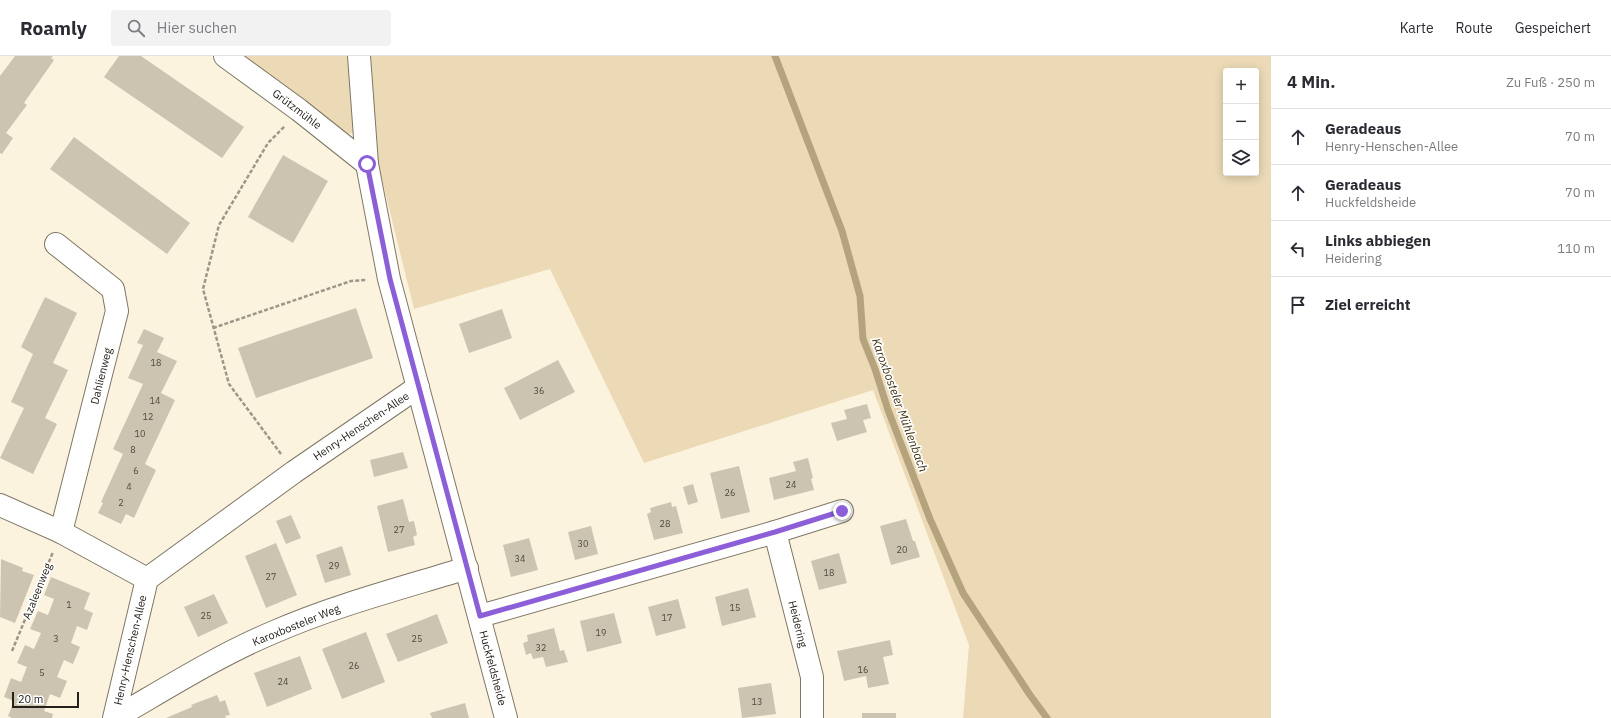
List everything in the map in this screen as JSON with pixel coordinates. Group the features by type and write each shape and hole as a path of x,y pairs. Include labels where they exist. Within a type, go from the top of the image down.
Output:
{"street":[{"name":"Grützmühle","path":"225,56 300,110 367,164"},
{"name":"Henry-Henschen-Allee","path":"114,718 147,579 294,472 418,387 390,279 367,164 359,56"},
{"name":"Dahlienweg","path":"56,244 113,289 117,311 61,532"},
{"name":"Huckfeldsheide","path":"418,387 506,718"},
{"path":"0,505 61,532 147,579"},
{"path":"480,616 775,532 842,511"},
{"name":"Heidering","path":"775,532 812,677 812,718"},
{"name":"Karoxbosteler Weg","path":"114,718 211,663 274,632 352,603 467,568"}],"path":[{"path":"268,143 219,226 203,289 229,384 294,472"},
{"path":"213,328 351,281"},
{"name":"Azaleenweg","path":"12,651 61,532"}],"shaded area":[{"path":"241,56 1271,56 1271,718 963,718 969,645 873,390 644,463 550,269 414,309 370,131 346,134"}],"building":[{"path":"15,56 53,56 51,58 54,60 24,103 27,105 6,133 13,138 2,154 0,153 0,76"},
{"path":"119,56 141,56 244,127 222,158 104,77"},
{"path":"74,137 190,223 167,254 50,169"},
{"path":"283,155 328,181 293,243 248,217"},
{"path":"45,297 77,313 53,363 68,370 45,418 57,424 33,474 0,458 24,408 11,402 33,354 21,347"},
{"path":"356,308 373,358 256,398 238,348"},
{"path":"502,309 512,338 469,353 459,324"},
{"path":"144,329 164,338 157,352 177,361 161,393 175,400 145,464 156,470 134,518 126,514 121,524 98,513 103,503 101,502 123,454 113,449 143,384 128,378 143,345 137,343"},
{"path":"558,360 575,392 520,420 504,388"},
{"path":"867,404 871,418 863,420 867,432 837,441 831,423 847,419 844,410"},
{"path":"403,452 408,468 374,477 370,460"},
{"path":"808,458 813,478 811,479 814,490 774,500 769,478 796,471 793,462"},
{"path":"739,466 750,512 721,519 710,473"},
{"path":"693,484 698,502 688,505 683,487"},
{"path":"403,499 409,522 414,521 417,535 413,537 415,545 388,552 377,506"},
{"path":"671,502 672,507 676,506 683,533 654,540 647,514 651,512 650,508"},
{"path":"291,515 301,538 286,544 276,521"},
{"path":"906,519 920,557 891,565 880,526"},
{"path":"591,526 598,554 575,560 568,532"},
{"path":"529,538 538,570 511,577 503,545"},
{"path":"276,543 297,595 266,608 245,556"},
{"path":"342,546 351,575 325,583 316,555"},
{"path":"839,553 847,583 819,590 811,561"},
{"path":"1,559 23,568 22,571 34,575 15,623 0,617"},
{"path":"51,577 90,593 84,609 93,613 87,630 77,626 71,643 80,647 73,664 64,660 57,677 67,681 60,698 50,694 44,711 53,714 52,718 12,718 8,716 14,701 4,697 11,678 21,682 27,667 17,663 25,645 34,649 41,633 30,629 38,611 48,615 54,599 44,595"},
{"path":"748,588 756,617 722,626 715,597"},
{"path":"214,594 228,623 198,637 184,607"},
{"path":"678,599 686,628 656,636 648,607"},
{"path":"614,613 622,643 587,652 580,621"},
{"path":"437,614 448,643 398,662 386,634"},
{"path":"554,628 560,651 564,650 568,662 546,667 543,657 533,659 531,653 526,655 523,643 528,641 527,635"},
{"path":"366,632 385,682 342,699 322,649"},
{"path":"890,640 893,655 883,657 889,684 868,688 866,676 844,681 837,651"},
{"path":"300,656 312,689 267,707 254,673"},
{"path":"771,683 776,714 742,718 738,688"},
{"path":"217,695 220,702 225,700 230,715 225,716 226,718 166,718 192,707 191,705"},
{"path":"465,703 469,718 432,718 430,713"},
{"path":"862,713 896,713 896,718 862,718"}],"waterway":[{"name":"Karoxbosteler Mühlenbach","path":"775,56 842,231 860,296 863,339 875,369 888,410 930,519 963,593 1030,695 1047,718"}],"route":[{"path":"367,164 390,279 480,616 775,532 842,511"}]}
